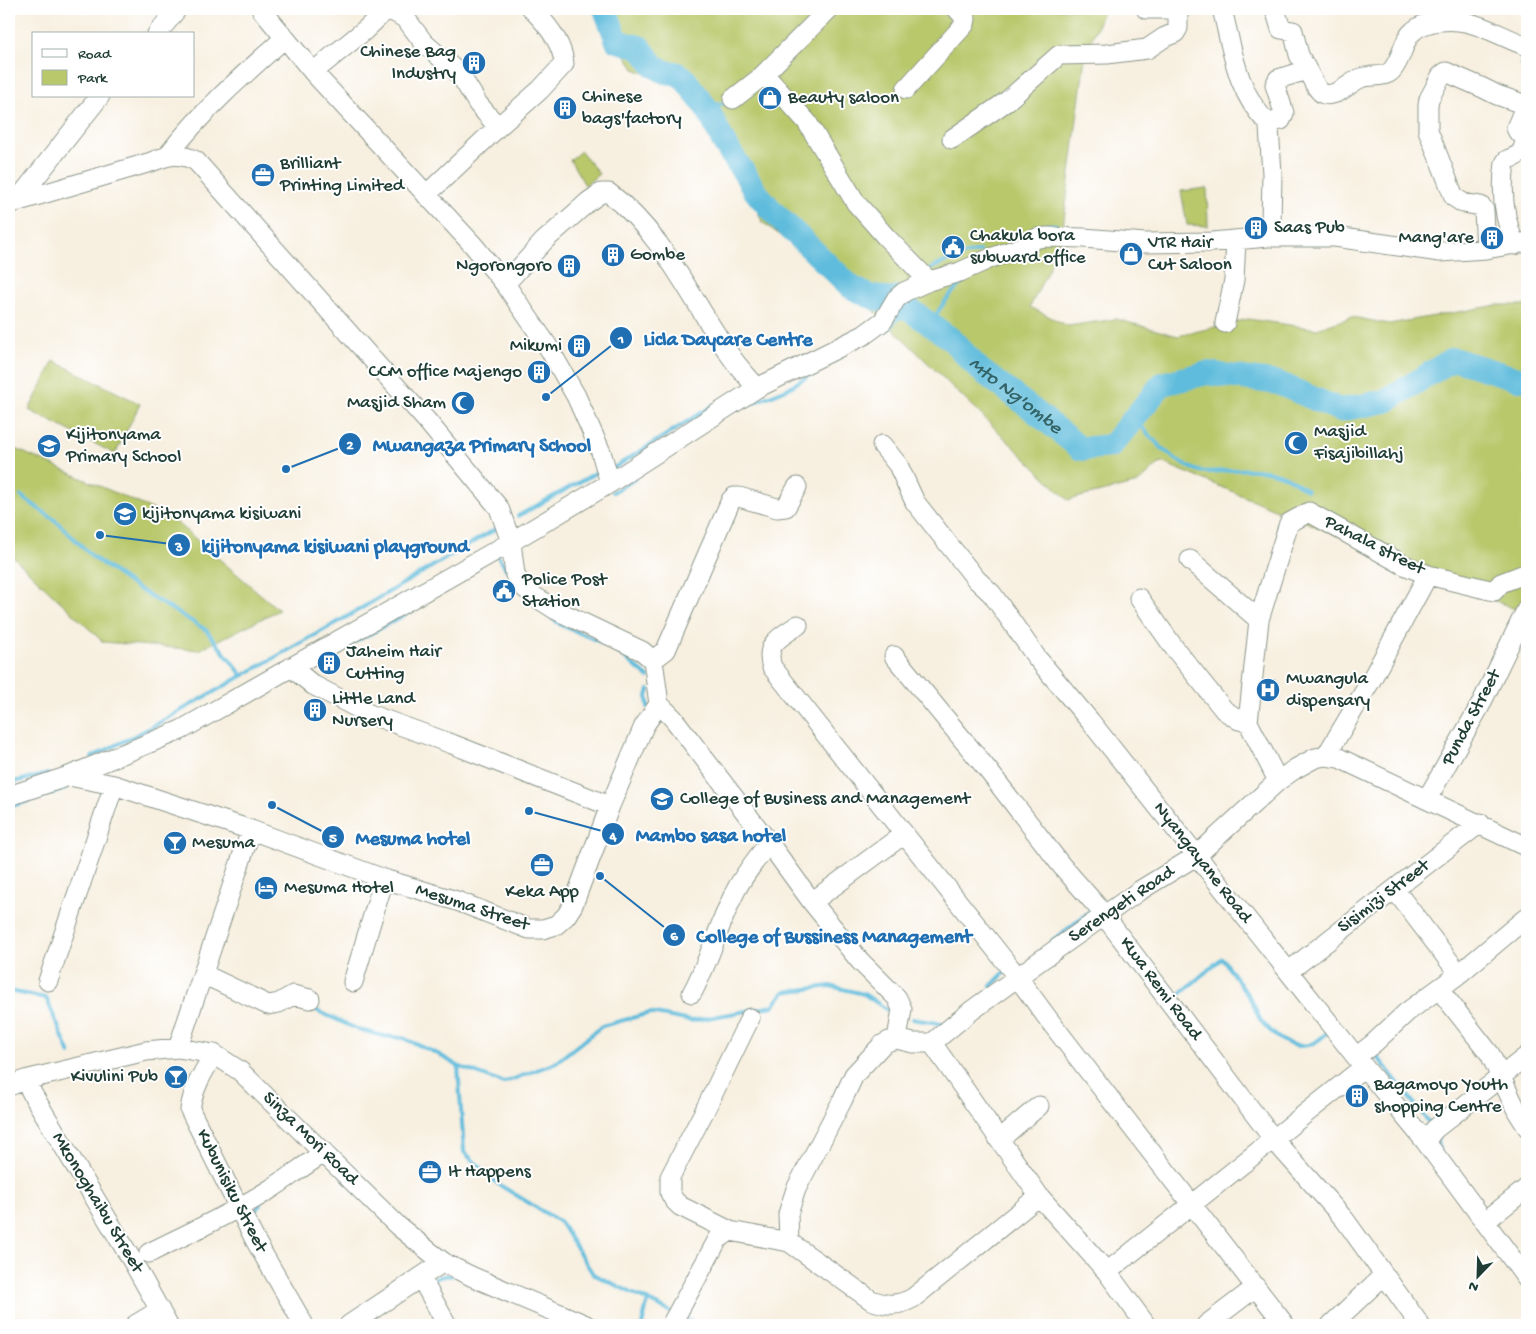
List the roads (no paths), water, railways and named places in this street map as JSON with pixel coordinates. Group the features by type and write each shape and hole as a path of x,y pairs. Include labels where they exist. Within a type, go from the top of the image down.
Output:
{"street":[{"path":"159,32 176,9"},
{"path":"261,9 313,72 368,129 474,246 505,284 547,345 576,396 601,452 610,483"},
{"path":"426,195 540,90 564,64 560,46 544,20 532,9"},
{"path":"732,99 764,74 829,9"},
{"path":"906,89 965,24 966,19 957,9"},
{"path":"1146,9 1167,9"},
{"path":"952,139 1007,101 1059,55 1107,54 1147,49 1165,36 1176,33 1178,28 1178,9"},
{"path":"1222,9 1236,66 1250,103 1268,123 1272,174 1271,224 1268,237"},
{"path":"1276,9 1281,29 1290,30 1294,33 1298,55 1321,93 1326,95 1333,94 1365,77 1386,75 1393,69 1407,37 1428,24 1455,15 1527,46"},
{"path":"313,72 365,30 385,10 392,11 406,19 424,43 456,71 478,104 498,127"},
{"path":"168,155 189,128 208,108 285,38"},
{"path":"1268,123 1281,120 1284,114 1275,85 1276,81 1307,70"},
{"path":"9,796 69,776 180,730 511,542 610,483 757,388 864,336 883,321 904,292 1025,246 1037,238 1084,238 1145,243 1268,237 1335,237 1440,252 1486,249 1521,243 1508,225 1502,190 1505,163 1507,160 1518,156 1524,148 1526,135 1518,132 1516,128 1524,109 1523,104 1497,95 1446,72 1441,76 1429,99 1428,130 1454,197 1463,203 1481,206 1484,210 1486,249"},
{"path":"764,74 807,122 856,203 929,281"},
{"path":"13,202 98,98"},
{"path":"13,202 151,162 168,155 188,156 204,168 482,485 499,508 511,542 515,575 520,585 556,610 642,651 653,660 659,704 673,718 769,842 812,902 860,961 900,1003 902,1014 897,1039"},
{"path":"505,284 544,241 588,202 601,193 609,192 634,214 661,247 731,356 757,388"},
{"path":"1226,323 1230,290 1234,280 1236,240"},
{"name":"Nyangayane Road","path":"882,445 898,465 915,502 976,579 992,594 1037,658 1090,721 1360,1062 1425,1141 1527,1279"},
{"path":"653,660 666,650 731,500 739,497 777,508 781,506 786,507 797,486"},
{"name":"Pahala street","path":"1259,620 1289,524 1309,512 1402,564 1428,575 1494,591 1501,583 1527,573"},
{"path":"1190,560 1259,620 1248,722 1278,781"},
{"path":"1428,575 1370,682 1326,756 1339,758 1355,765 1527,847"},
{"path":"1139,598 1174,649 1224,710 1238,720 1248,722"},
{"name":"Punda Street","path":"1427,799 1480,706 1527,608"},
{"path":"798,625 774,642 770,661 772,667 1017,977 1285,1325"},
{"name":"Kwa Remi Road","path":"894,656 1104,916 1274,1140 1345,1220 1420,1325"},
{"path":"291,668 313,686 369,714 610,806"},
{"name":"Mesuma Street","path":"69,776 114,785 251,830 384,879 457,901 529,929 543,930 556,925 566,916 573,905 610,806 644,726 659,704"},
{"name":"Serengeti Road","path":"932,1043 1017,977 1139,891 1196,856 1278,781 1315,758 1326,756"},
{"path":"48,981 114,785"},
{"name":"Sisimizi Street","path":"1289,971 1480,823"},
{"path":"178,1048 251,830"},
{"path":"812,902 904,834"},
{"path":"692,993 716,943 737,890 755,860 769,842"},
{"path":"352,982 384,879"},
{"path":"1395,890 1459,974"},
{"path":"1108,1272 1274,1140 1360,1062 1374,1043 1407,1012 1459,974 1527,917"},
{"path":"203,974 268,1005 279,1003 293,995 310,999"},
{"path":"1439,989 1490,1054 1517,1111 1527,1127"},
{"path":"750,1018 670,1177 670,1193 680,1206 730,1231 789,1242 871,1300 882,1304 898,1304 913,1298 1039,1196"},
{"path":"789,1242 788,1214 796,1189 854,1075 882,1045 889,1041 897,1039 913,1043 932,1043 1039,1196 1108,1272 1146,1325"},
{"name":"Sinza Mori Road","path":"17,1083 146,1051 178,1048 214,1054 240,1071 398,1226 446,1264 586,1325"},
{"name":"Kubunisiku Street","path":"214,1054 198,1079 190,1110 238,1208 304,1325"},
{"path":"1425,1141 1435,1129 1527,1056"},
{"name":"Mkonoghaibu Street","path":"17,1083 32,1095 133,1262 164,1318"},
{"path":"999,1140 1039,1106"},
{"path":"149,1253 271,1189 321,1155 323,1151"},
{"path":"1486,1223 1488,1219 1527,1188"},
{"path":"671,1325 718,1239 730,1231"},
{"path":"349,1325 439,1265 446,1264"},
{"path":"1332,1325 1384,1275"},
{"path":"421,1278 448,1325"},
{"path":"1206,1325 1256,1287"},
{"path":"135,1325 164,1318"}],"waterway":[{"name":"Mto Ng'ombe","path":"605,9 617,41 640,47 654,66 665,72 675,73 683,77 708,110 725,145 755,191 773,212 851,287 869,296 910,310 951,339 979,369 1081,449 1111,446 1162,384 1207,373 1278,383 1340,410 1386,401 1453,359 1518,379 1527,379"},
{"path":"1521,65 1527,51"},
{"path":"698,98 717,104 730,103"},
{"path":"1018,238 1041,226 1056,225"},
{"path":"930,269 955,257 980,251"},
{"path":"930,325 947,299 969,277"},
{"path":"876,286 890,290 897,287"},
{"path":"882,332 910,310"},
{"path":"745,406 787,389 830,362"},
{"path":"612,469 714,405"},
{"path":"1134,418 1154,441 1169,454 1196,470 1208,472 1230,470 1271,472 1287,477 1307,490"},
{"path":"518,516 601,470"},
{"path":"613,492 635,479"},
{"path":"21,496 56,521 94,558 132,585 206,630 242,675"},
{"path":"92,757 148,729 338,622 499,527"},
{"path":"497,555 507,570"},
{"path":"339,650 413,610 428,599"},
{"path":"551,617 561,625 612,647 648,677"},
{"path":"648,707 647,696 649,690"},
{"path":"9,783 48,774"},
{"path":"9,807 65,789"},
{"path":"1051,942 1088,913 1092,912 1094,914"},
{"path":"1179,995 1222,958 1251,1000 1261,1021 1285,1042 1303,1046 1311,1044 1320,1039 1329,1030"},
{"path":"991,986 1004,973"},
{"path":"458,1066 503,1083 555,1063 602,1026 650,1013 691,1021 773,1006 784,992 830,986 864,994 895,1015"},
{"path":"9,991 46,998 70,1054"},
{"path":"309,1007 357,1029 383,1036 403,1038 438,1054 458,1066 464,1152 498,1184 560,1222 593,1274 671,1312"},
{"path":"913,1019 943,1024"},
{"path":"1372,1050 1431,1125"},
{"path":"1437,1135 1440,1150"},
{"path":"250,1216 260,1205"},
{"path":"432,1280 451,1276"},
{"path":"642,1325 648,1300"},
{"path":"682,1317 700,1325"}],"place":[{"name":"Chinese Bag Industry","path":"474,63"},
{"name":"Beauty saloon","path":"770,98"},
{"name":"Chinese bags'factory","path":"565,108"},
{"name":"Brilliant Printing Limited","path":"263,175"},
{"name":"Saas Pub","path":"1256,228"},
{"name":"Mang'are","path":"1492,238"},
{"name":"Chakula bora subward office","path":"953,247"},
{"name":"VTR Hair Cut Saloon","path":"1131,254"},
{"name":"Gombe","path":"613,255"},
{"name":"Ngorongoro","path":"569,266"},
{"name":"Mikumi","path":"579,346"},
{"name":"CCM office Majengo","path":"539,372"},
{"name":"Licla Daycare Centre","path":"546,397"},
{"name":"Masjid Sham","path":"463,403"},
{"name":"Masjid Fisajibillahj","path":"1296,443"},
{"name":"Kijitonyama Primary School","path":"49,446"},
{"name":"Mwangaza Primary School","path":"286,469"},
{"name":"kijitonyama kisiwani","path":"125,514"},
{"name":"kijitonyama kisiwani playground","path":"100,535"},
{"name":"Police Post Station","path":"504,591"},
{"name":"Jaheim Hair Cutting","path":"329,663"},
{"name":"Mwangula dispensary","path":"1268,690"},
{"name":"Little Land Nursery","path":"315,710"},
{"name":"College of Business and Management","path":"662,799"},
{"name":"Mesuma hotel","path":"272,805"},
{"name":"Mambo sasa hotel","path":"529,811"},
{"name":"Mesuma","path":"175,843"},
{"name":"Keka App","path":"542,865"},
{"name":"College of Bussiness Management","path":"600,876"},
{"name":"Mesuma Hotel","path":"266,888"},
{"name":"Kivulini Pub","path":"176,1077"},
{"name":"Bagamoyo Youth shopping Centre","path":"1357,1096"},
{"name":"It Happens","path":"430,1172"}]}
